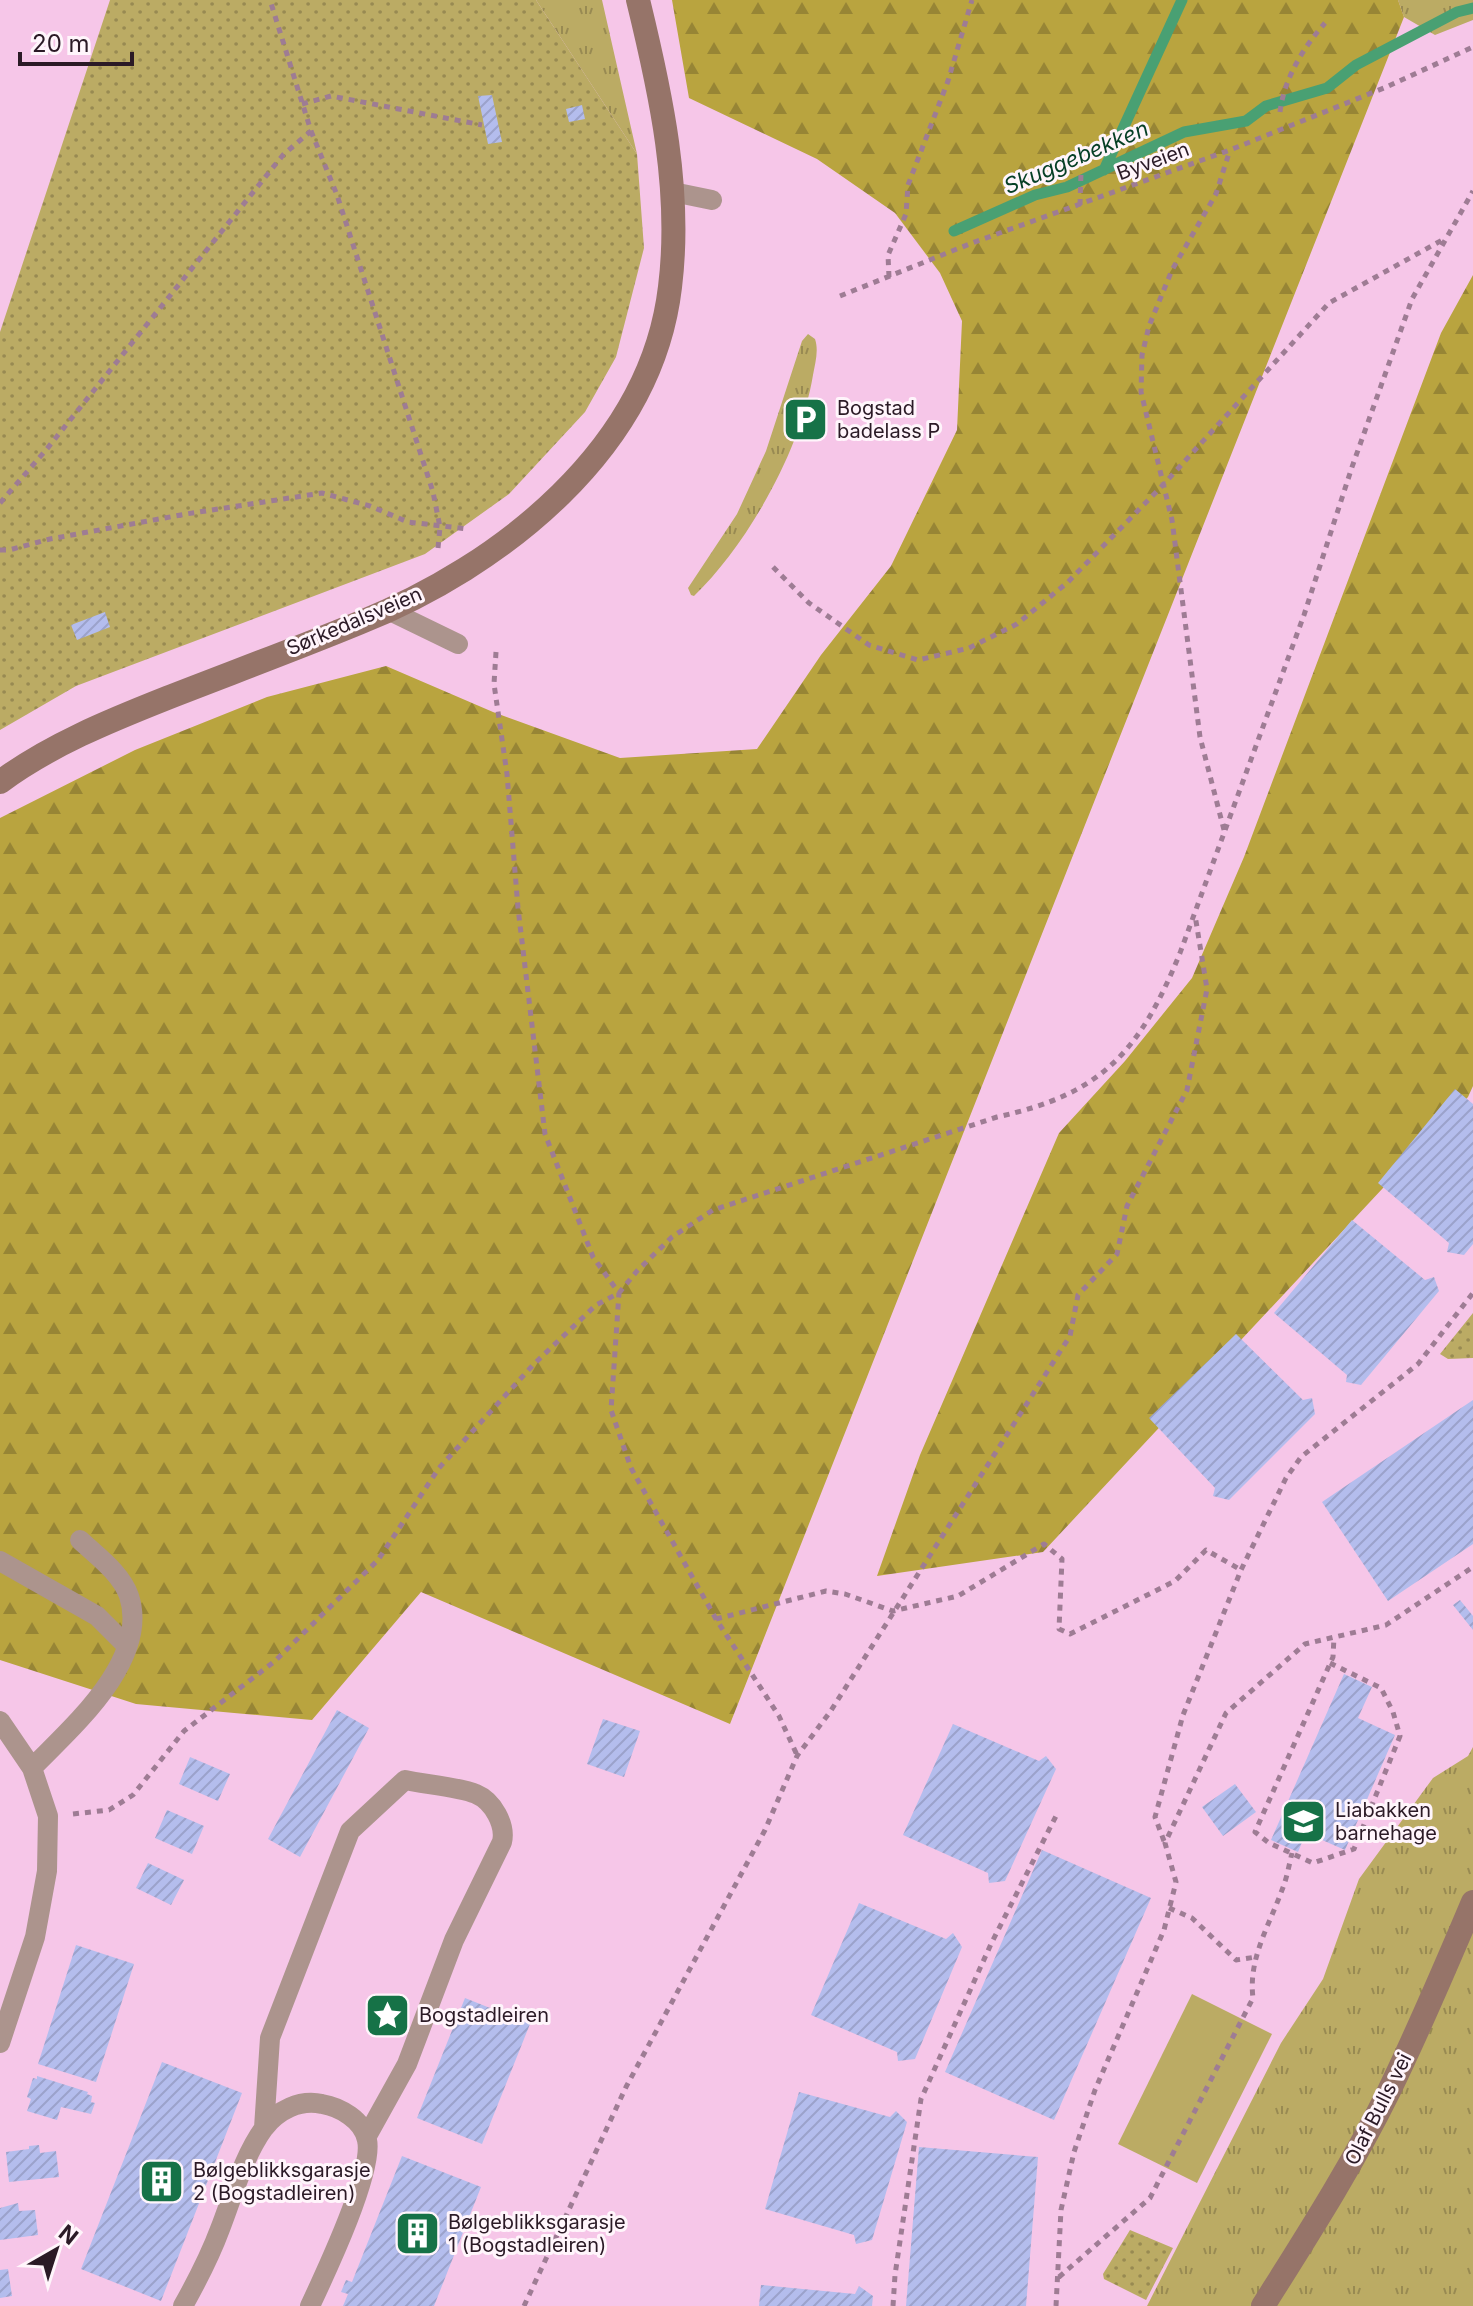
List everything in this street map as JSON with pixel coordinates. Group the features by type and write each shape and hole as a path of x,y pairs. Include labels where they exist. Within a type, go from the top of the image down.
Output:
{"street":[{"name":"Sørkedalsveien","path":"0,782 64,743 125,715 388,610 436,585 491,551 531,520 571,483 609,438 632,402 651,361 664,318 673,247 673,192 662,111 638,0"},
{"name":"Olaf Bulls vei","path":"1263,2306 1344,2175 1388,2093 1473,1902"}],"lane":[{"path":"673,192 712,200"},
{"path":"388,610 458,644"},
{"path":"32,1768 107,1687 127,1646 134,1619 129,1594 118,1576 80,1540"},
{"path":"0,1561 97,1616 127,1646"},
{"path":"0,1721 32,1768 48,1816 47,1871 35,1937 0,2043"},
{"path":"264,2128 270,2038 350,1831 405,1780 477,1794 501,1821 504,1829 502,1842 454,1940 407,2064 367,2136"},
{"path":"183,2306 204,2266 250,2154 264,2128 282,2111 306,2100 330,2105 353,2117 367,2136 369,2153 358,2192 310,2306"}],"path":[{"path":"270,0 433,492 440,527 436,585"},
{"path":"889,277 888,255 906,214 908,185 948,81 972,0"},
{"path":"1280,112 1283,91 1306,48 1325,23"},
{"name":"Byveien","path":"840,296 972,243 1230,150 1384,88 1473,47"},
{"path":"302,104 331,96 482,125"},
{"path":"0,503 283,155 311,131"},
{"path":"1224,831 1200,737 1172,520 1141,392 1142,355 1149,326 1172,270 1216,194 1230,150"},
{"path":"1080,205 1081,173"},
{"path":"48,1816 109,1810 133,1795 184,1731 275,1661 378,1560 439,1468 487,1414 596,1305 619,1293 672,1237 713,1210 1063,1098 1086,1085 1117,1060 1148,1022 1163,994 1304,615 1412,299 1473,191"},
{"path":"773,567 809,603 869,645 918,660 969,648 1017,624 1068,582 1163,485 1329,303 1445,238"},
{"path":"0,550 186,514 322,493 370,506 408,522 477,529"},
{"path":"496,652 494,684 507,774 518,908 545,1134 593,1257 619,1293 611,1410 631,1468 716,1619 779,1716 797,1756"},
{"path":"524,2306 626,2087 765,1830 797,1756 830,1712 1070,1336 1078,1295 1117,1254 1127,1206 1187,1090 1207,989 1194,912"},
{"path":"1056,2306 1061,2210 1074,2152 1095,2090 1164,1930 1176,1882 1155,1817 1183,1715 1241,1570 1286,1478 1301,1457 1363,1411 1418,1364 1473,1293"},
{"path":"716,1619 826,1591 845,1594 893,1611 958,1596 1044,1544 1062,1559 1059,1629 1070,1634 1175,1581 1206,1550 1241,1570"},
{"path":"1165,1843 1226,1713 1305,1644 1386,1625 1473,1567"},
{"path":"1330,1663 1381,1688 1400,1736 1354,1849 1313,1863 1269,1843 1255,1832 1330,1663 1334,1637"},
{"path":"893,2306 921,2099 991,1944 1056,1816"},
{"path":"1058,2278 1150,2198 1253,1998 1251,1985 1256,1957 1283,1889 1292,1853"},
{"path":"1169,1908 1192,1918 1236,1960 1256,1957"}],"green space":[{"path":"110,0 536,0 637,154 644,248 616,357 585,412 509,494 425,554 76,686 0,730 0,332"},
{"path":"536,0 602,0 637,154"},
{"path":"672,0 1398,0 1404,17 730,1724 421,1592 312,1720 136,1704 0,1660 0,818 135,750 267,697 386,666 493,712 620,758 757,749 821,655 891,566 957,430 962,321 940,273 895,213 817,159 689,98"},
{"path":"1398,0 1473,0 1473,20 1435,35 1404,17"},
{"path":"1473,275 1473,1086 1468,1097 1043,1552 877,1576 920,1455 1059,1133 1125,1061 1192,978 1244,857 1441,333"},
{"path":"808,334 815,339 816,362 807,404 784,464 734,550 694,596 691,595 688,588 737,514 766,451 802,341"},
{"path":"1473,1313 1473,1358 1448,1359 1440,1354"},
{"path":"1473,1747 1473,2306 1147,2306 1281,2043 1323,1979 1359,1879 1433,1778 1468,1756"},
{"path":"1192,1994 1272,2034 1197,2183 1118,2144"},
{"path":"1130,2230 1173,2248 1146,2300 1104,2279 1103,2274"}],"building":[{"path":"492,95 502,142 488,144 478,96"},
{"path":"582,105 585,119 569,122 566,109"},
{"path":"105,612 110,627 77,640 71,625"},
{"path":"1455,1089 1473,1104 1473,1244 1464,1255 1447,1252 1449,1243 1378,1183"},
{"path":"1352,1220 1425,1280 1434,1277 1439,1291 1361,1385 1346,1382 1347,1375 1274,1313"},
{"path":"1236,1334 1303,1400 1312,1398 1315,1414 1229,1500 1213,1496 1215,1488 1149,1418"},
{"path":"1473,1400 1473,1544 1388,1601 1322,1502"},
{"path":"1460,1600 1473,1616 1473,1630 1453,1605"},
{"path":"1344,1674 1372,1687 1358,1718 1395,1735 1345,1850 1306,1833 1298,1852 1271,1840"},
{"path":"337,1710 369,1728 300,1857 268,1839"},
{"path":"603,1719 640,1731 624,1777 587,1764"},
{"path":"953,1724 1039,1761 1046,1756 1056,1769 1005,1881 989,1883 988,1873 903,1835"},
{"path":"190,1757 230,1774 218,1801 179,1784"},
{"path":"1235,1784 1256,1812 1223,1836 1202,1807"},
{"path":"167,1810 204,1826 192,1854 155,1838"},
{"path":"1042,1850 1151,1898 1054,2120 945,2072"},
{"path":"148,1863 184,1880 171,1905 136,1888"},
{"path":"859,1903 946,1939 953,1933 962,1947 915,2059 898,2061 897,2052 811,2015"},
{"path":"76,1945 134,1964 96,2082 38,2064"},
{"path":"465,1998 530,2024 482,2144 417,2118"},
{"name":"Bølgeblikksgarasje 2 (Bogstadleiren)","path":"162,2062 242,2093 161,2301 81,2269"},
{"path":"37,2076 88,2092 92,2096 91,2102 95,2103 91,2114 61,2107 57,2120 27,2111 31,2099 27,2097 33,2078 37,2079"},
{"path":"799,2092 890,2117 896,2111 907,2122 872,2240 856,2244 854,2235 765,2209"},
{"path":"39,2145 40,2153 56,2151 59,2177 9,2182 6,2152"},
{"path":"919,2147 1038,2157 1026,2306 906,2306"},
{"name":"Bølgeblikksgarasje 1 (Bogstadleiren)","path":"402,2156 481,2187 434,2306 343,2306 348,2294 341,2292 346,2280 352,2282"},
{"path":"18,2203 19,2211 35,2210 38,2235 0,2240 0,2208"},
{"path":"8,2269 12,2296 0,2298 0,2270"},
{"path":"761,2285 855,2294 859,2286 873,2296 872,2306 759,2306"}],"waterway":[{"path":"1104,170 1182,0"},
{"name":"Skuggebekken","path":"954,231 1035,195 1067,187 1184,132 1246,121 1266,106 1327,88 1356,65 1457,12 1473,8"}],"place":[{"name":"Bogstad badelass P","path":"806,420"},
{"name":"Liabakken barnehage","path":"1304,1822"},
{"name":"Bogstadleiren","path":"388,2015"},
{"name":"Bølgeblikksgarasje 2 (Bogstadleiren)","path":"162,2181"},
{"name":"Bølgeblikksgarasje 1 (Bogstadleiren)","path":"417,2233"}]}
